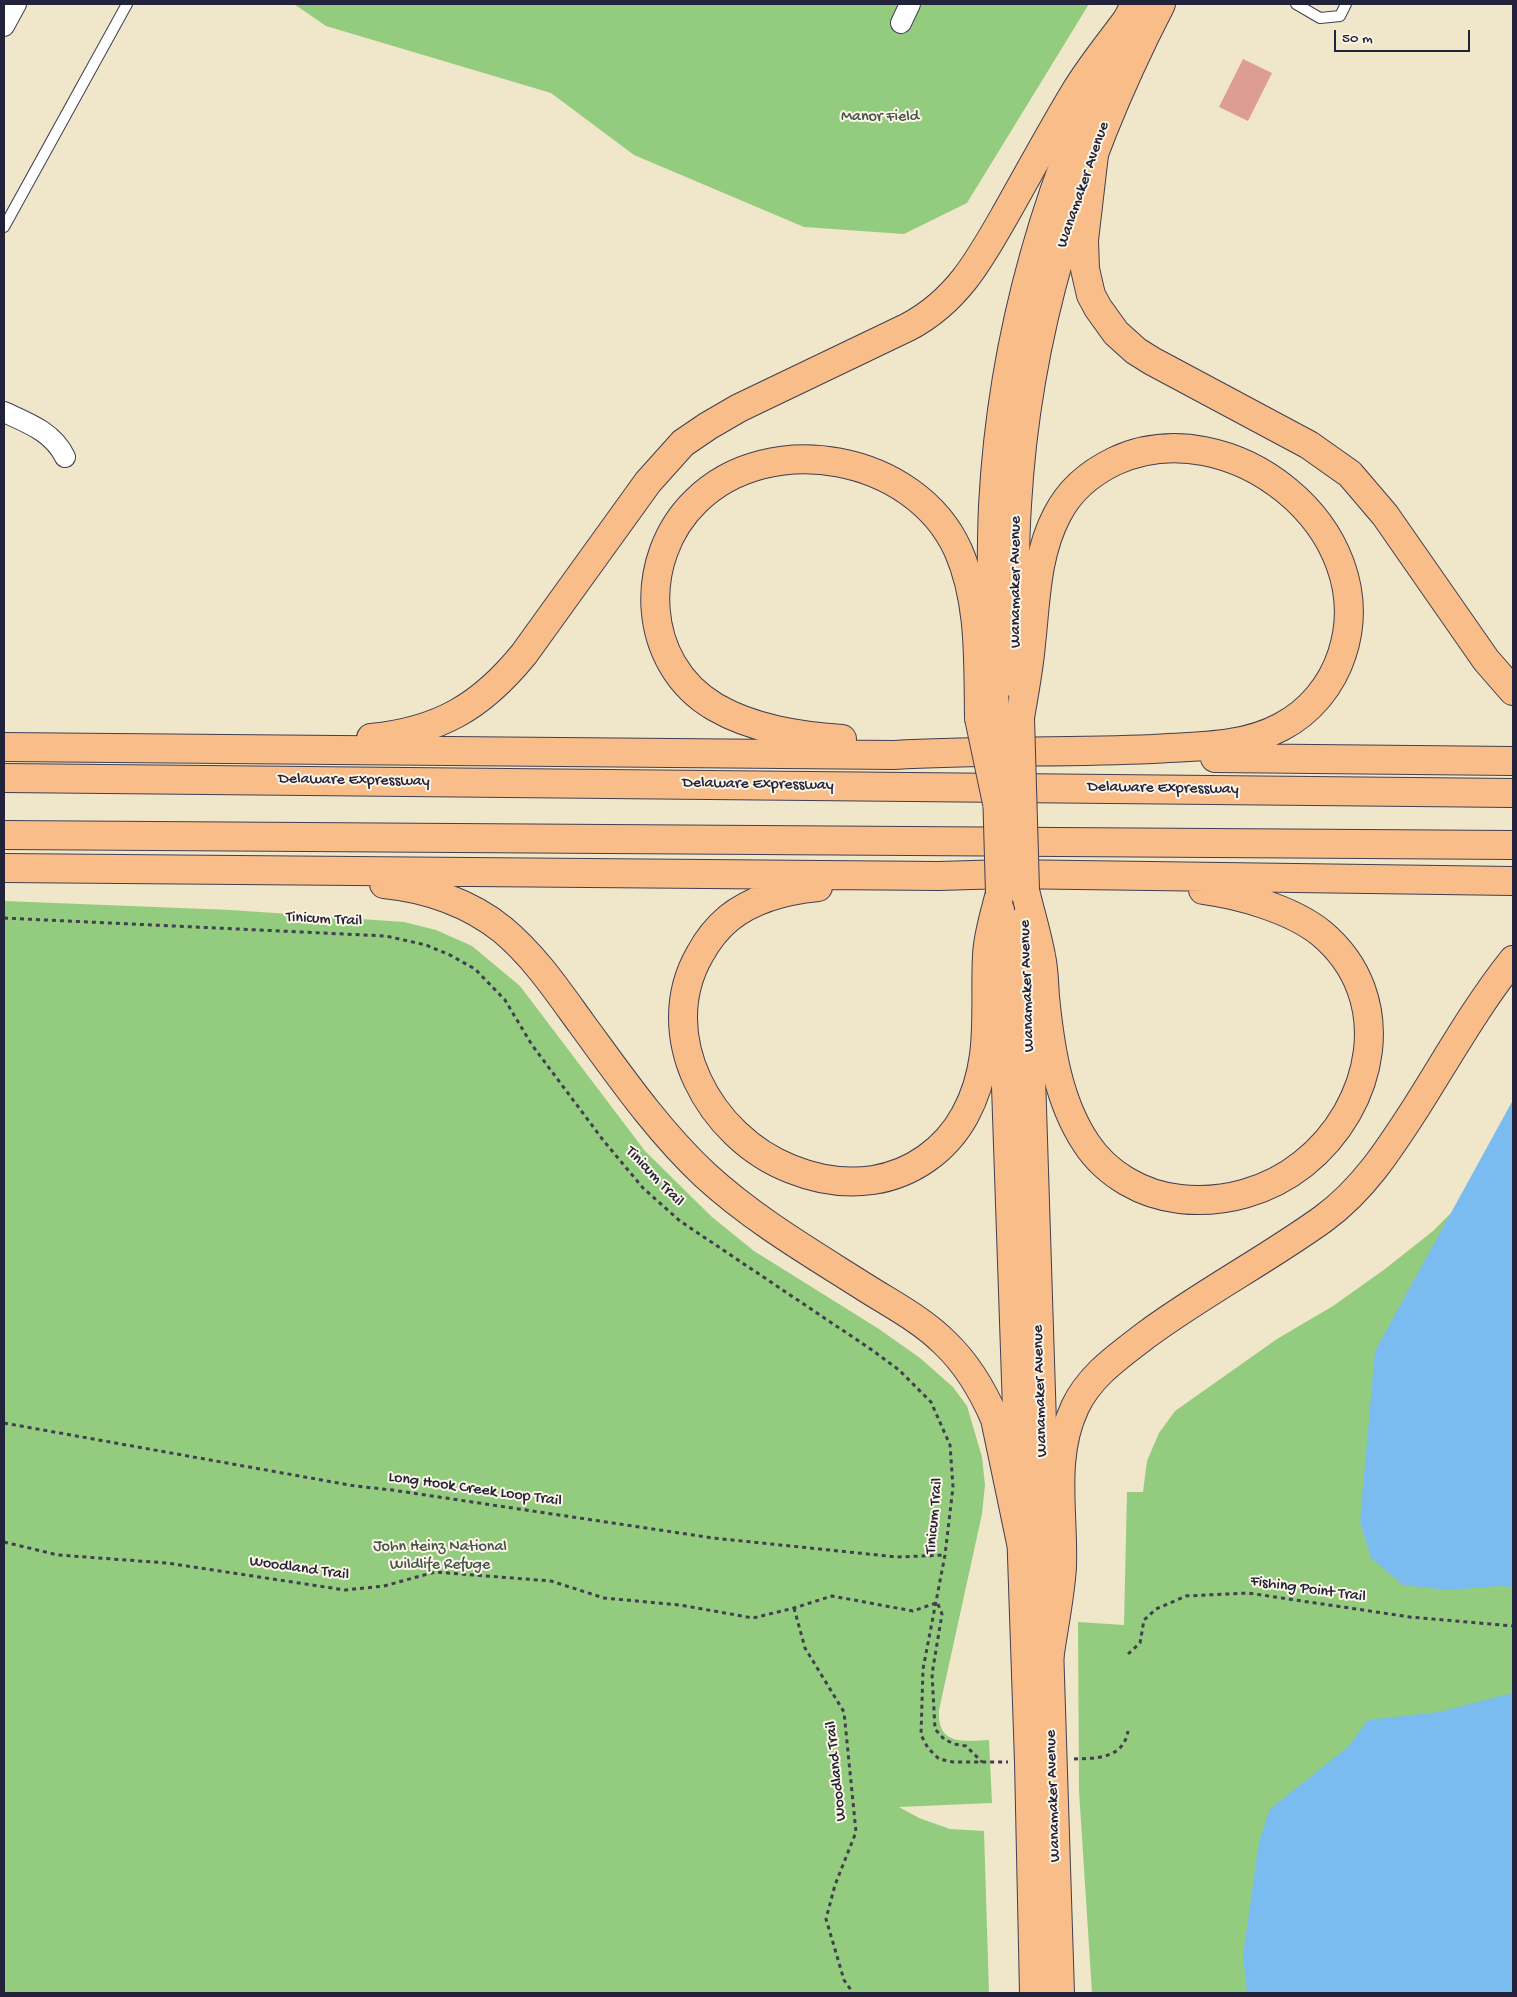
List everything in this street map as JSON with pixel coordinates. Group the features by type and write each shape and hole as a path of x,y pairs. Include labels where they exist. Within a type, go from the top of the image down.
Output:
{"main road":[{"name":"Wanamaker Avenue","path":"1034,1993 1021,1543 1012,892 997,803 998,718 1015,576 1017,505 1023,441 1037,348 1053,276 1073,210 1096,146 1120,89 1161,4"},
{"name":"Wanamaker Avenue","path":"1060,1993 1049,1660 1012,892 998,718 992,583 993,506 1008,371 1030,272 1059,175 1082,115 1130,12"},
{"path":"273,750 402,734 420,730 464,709 491,691 502,681 524,654 648,482 683,443 739,408 922,320 956,291 984,252 1075,91 1130,12"},
{"path":"1096,146 1084,240 1084,254 1092,294 1106,321 1127,344 1152,361 1309,444 1350,474 1386,515 1486,660 1513,691"},
{"path":"4,748 884,755 948,752 1096,751 1214,745 1252,738 1293,720 1311,705 1325,689 1340,661 1347,638 1349,615 1347,591 1335,553 1319,525 1300,502 1277,481 1252,467 1227,457 1200,451 1172,449 1146,452 1121,459 1099,469 1081,483 1058,513 1045,548 1035,594 1031,644 998,718"},
{"path":"948,752 885,742 814,737 775,729 734,717 713,706 695,693 679,674 667,653 658,630 655,606 656,582 663,551 679,520 692,505 715,486 738,473 766,464 797,460 827,460 856,466 883,477 910,493 934,514 944,526 964,566 998,718"},
{"path":"1096,751 1188,758 1513,761"},
{"name":"Delaware Expressway","path":"4,778 1513,793"},
{"path":"4,835 1513,845"},
{"path":"4,868 939,876 1005,874 1107,877 1513,881"},
{"path":"251,869 303,880 361,882 417,889 435,894 472,910 508,934 542,969 661,1130 707,1176 761,1220 922,1324 958,1356 987,1400 995,1419 1021,1543"},
{"path":"939,876 816,887 765,898 737,912 727,920 702,951 690,974 684,1000 683,1030 689,1058 703,1091 724,1121 750,1146 766,1157 784,1166 822,1179 842,1182 863,1182 900,1174 916,1166 940,1148 965,1116 976,1090 983,1060 987,1028 987,953 1012,892"},
{"path":"1012,892 1042,957 1050,1034 1065,1103 1079,1133 1099,1160 1124,1180 1139,1189 1171,1198 1193,1200 1214,1200 1242,1194 1268,1185 1286,1176 1316,1153 1338,1128 1348,1113 1364,1071 1370,1041 1368,1012 1361,988 1350,966 1340,952 1319,931 1292,916 1212,891 1107,877"},
{"path":"1049,1660 1062,1567 1061,1455 1070,1418 1084,1391 1094,1378 1124,1351 1199,1298 1324,1218 1359,1188 1394,1143 1486,997 1513,960"}],"street":[{"path":"4,26 16,4"},
{"path":"901,23 910,4"},
{"path":"4,412 48,435 57,443 65,456"}],"lane":[{"path":"4,227 127,4"},
{"path":"1296,4 1320,18 1340,16 1346,4"}],"path":[{"name":"Tinicum Trail","path":"4,918 386,936 426,945 450,955 475,969 505,1000 532,1044 602,1140 643,1188 680,1221 899,1370 931,1402 950,1445 953,1487 945,1555 924,1669 921,1735 928,1748 939,1759 953,1762 983,1762 966,1746 954,1744 944,1739 935,1729 932,1674 942,1614 937,1603"},
{"name":"Long Hook Creek Loop Trail","path":"4,1423 354,1486 713,1538 897,1557 945,1555"},
{"name":"Woodland Trail","path":"4,1542 58,1555 167,1563 345,1590 384,1586 434,1572 551,1581 604,1598 680,1605 752,1618 832,1596 912,1611 937,1603"},
{"name":"Fishing Point Trail","path":"1128,1654 1140,1643 1144,1620 1156,1608 1186,1596 1248,1593 1410,1617 1513,1626"},
{"name":"Woodland Trail","path":"794,1608 805,1648 844,1712 856,1832 835,1885 826,1919 844,1980 853,1993"},
{"path":"1053,1760 1099,1758 1114,1753 1126,1742 1128,1731"}],"green space":[{"name":"Manor Field","path":"294,4 1089,4 967,203 904,234 804,227 634,155 551,93 326,26"},
{"name":"John Heinz National Wildlife Refuge","path":"4,901 231,910 404,922 436,930 472,946 520,986 645,1151 712,1217 754,1251 879,1329 920,1358 953,1387 967,1406 982,1457 985,1485 982,1514 939,1710 940,1722 942,1730 947,1736 954,1739 970,1741 989,1740 992,1803 899,1807 919,1818 950,1829 984,1831 989,1993 4,1993"},
{"path":"1513,1111 1513,1993 1092,1993 1079,1791 1078,1622 1124,1625 1127,1492 1143,1492 1147,1461 1159,1433 1175,1411 1277,1339 1333,1306 1385,1269 1433,1231 1467,1197"}],"water":[{"path":"1513,1100 1513,1587 1501,1586 1447,1590 1403,1585 1371,1558 1360,1521 1375,1351"},
{"path":"1513,1693 1513,1993 1247,1993 1243,1955 1259,1842 1270,1809 1348,1747 1368,1720 1439,1712"}],"building":[{"path":"1243,59 1272,73 1248,121 1219,107"}]}
